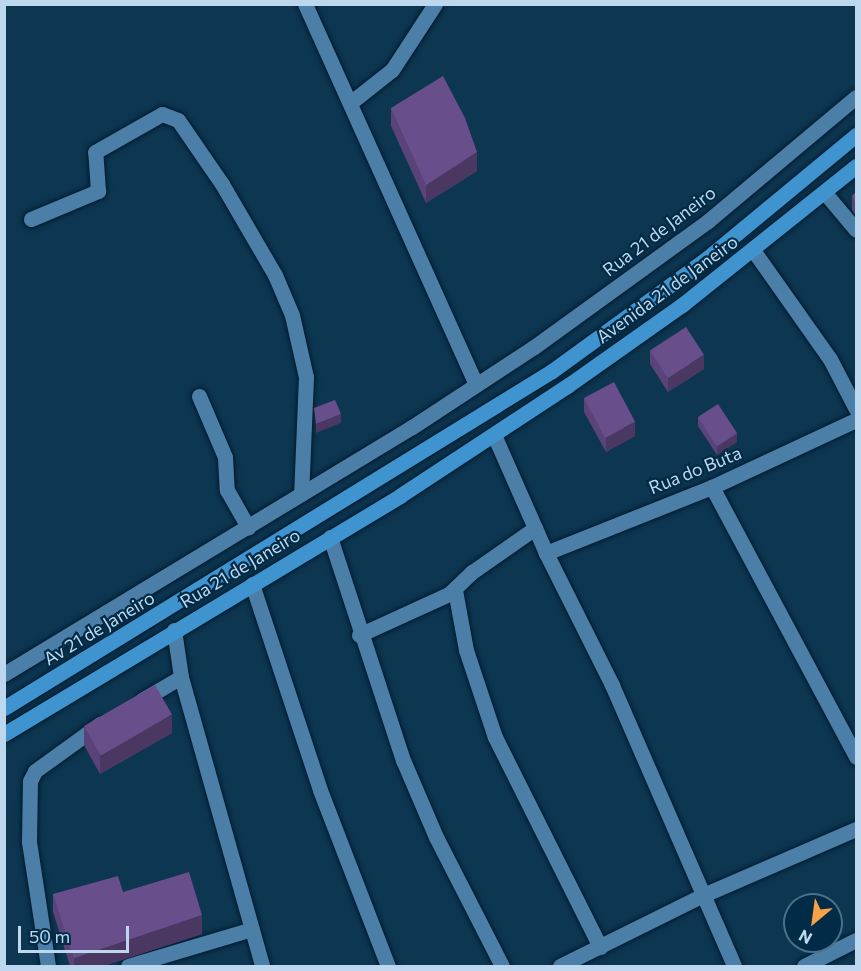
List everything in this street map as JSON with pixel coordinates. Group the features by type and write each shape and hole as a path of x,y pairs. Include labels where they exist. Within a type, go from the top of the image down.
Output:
{"main road":[{"name":"Avenida 21 de Janeiro","path":"367,486 511,399 706,259 856,135"},
{"name":"Avenida 21 de Janeiro","path":"494,435 625,346 753,250 856,166"},
{"name":"Rua 21 de Janeiro","path":"4,734 494,435"},
{"name":"Av 21 de Janeiro","path":"4,708 367,486"}],"street":[{"path":"305,4 476,384"},
{"path":"350,104 392,70 435,4"},
{"name":"Rua 21 de Janeiro","path":"4,674 248,527 543,341 708,220 856,97"},
{"path":"31,219 98,190 95,152 162,114 178,120 222,184 275,275 292,315 306,377 301,494"},
{"path":"825,193 856,230"},
{"path":"753,250 830,359 856,409"},
{"path":"199,396 225,457 226,490 248,527"},
{"name":"Rua do Buta","path":"546,553 712,487 856,420"},
{"path":"494,435 546,553 612,685 701,896 734,966"},
{"path":"712,487 856,757"},
{"path":"359,636 454,590 472,572 535,528"},
{"path":"330,537 359,636 403,760 432,826 502,966"},
{"path":"252,584 320,790 388,966"},
{"path":"454,590 466,650 495,737 600,947"},
{"path":"174,630 181,677 262,966"},
{"path":"48,966 29,842 30,781 35,771 119,713 181,677"},
{"path":"560,966 701,896 856,829"},
{"path":"128,966 252,929"},
{"path":"804,966 856,940"}],"building":[{"path":"443,76 465,118 477,152 426,185 391,108"},
{"path":"686,327 704,355 668,378 650,350"},
{"path":"614,382 635,422 605,438 584,398"},
{"path":"335,400 341,414 316,424 314,408"},
{"path":"718,404 737,433 717,446 698,417"},
{"path":"155,685 172,714 101,755 84,726"},
{"path":"189,872 202,915 74,958 53,894 118,876 123,892"}]}
